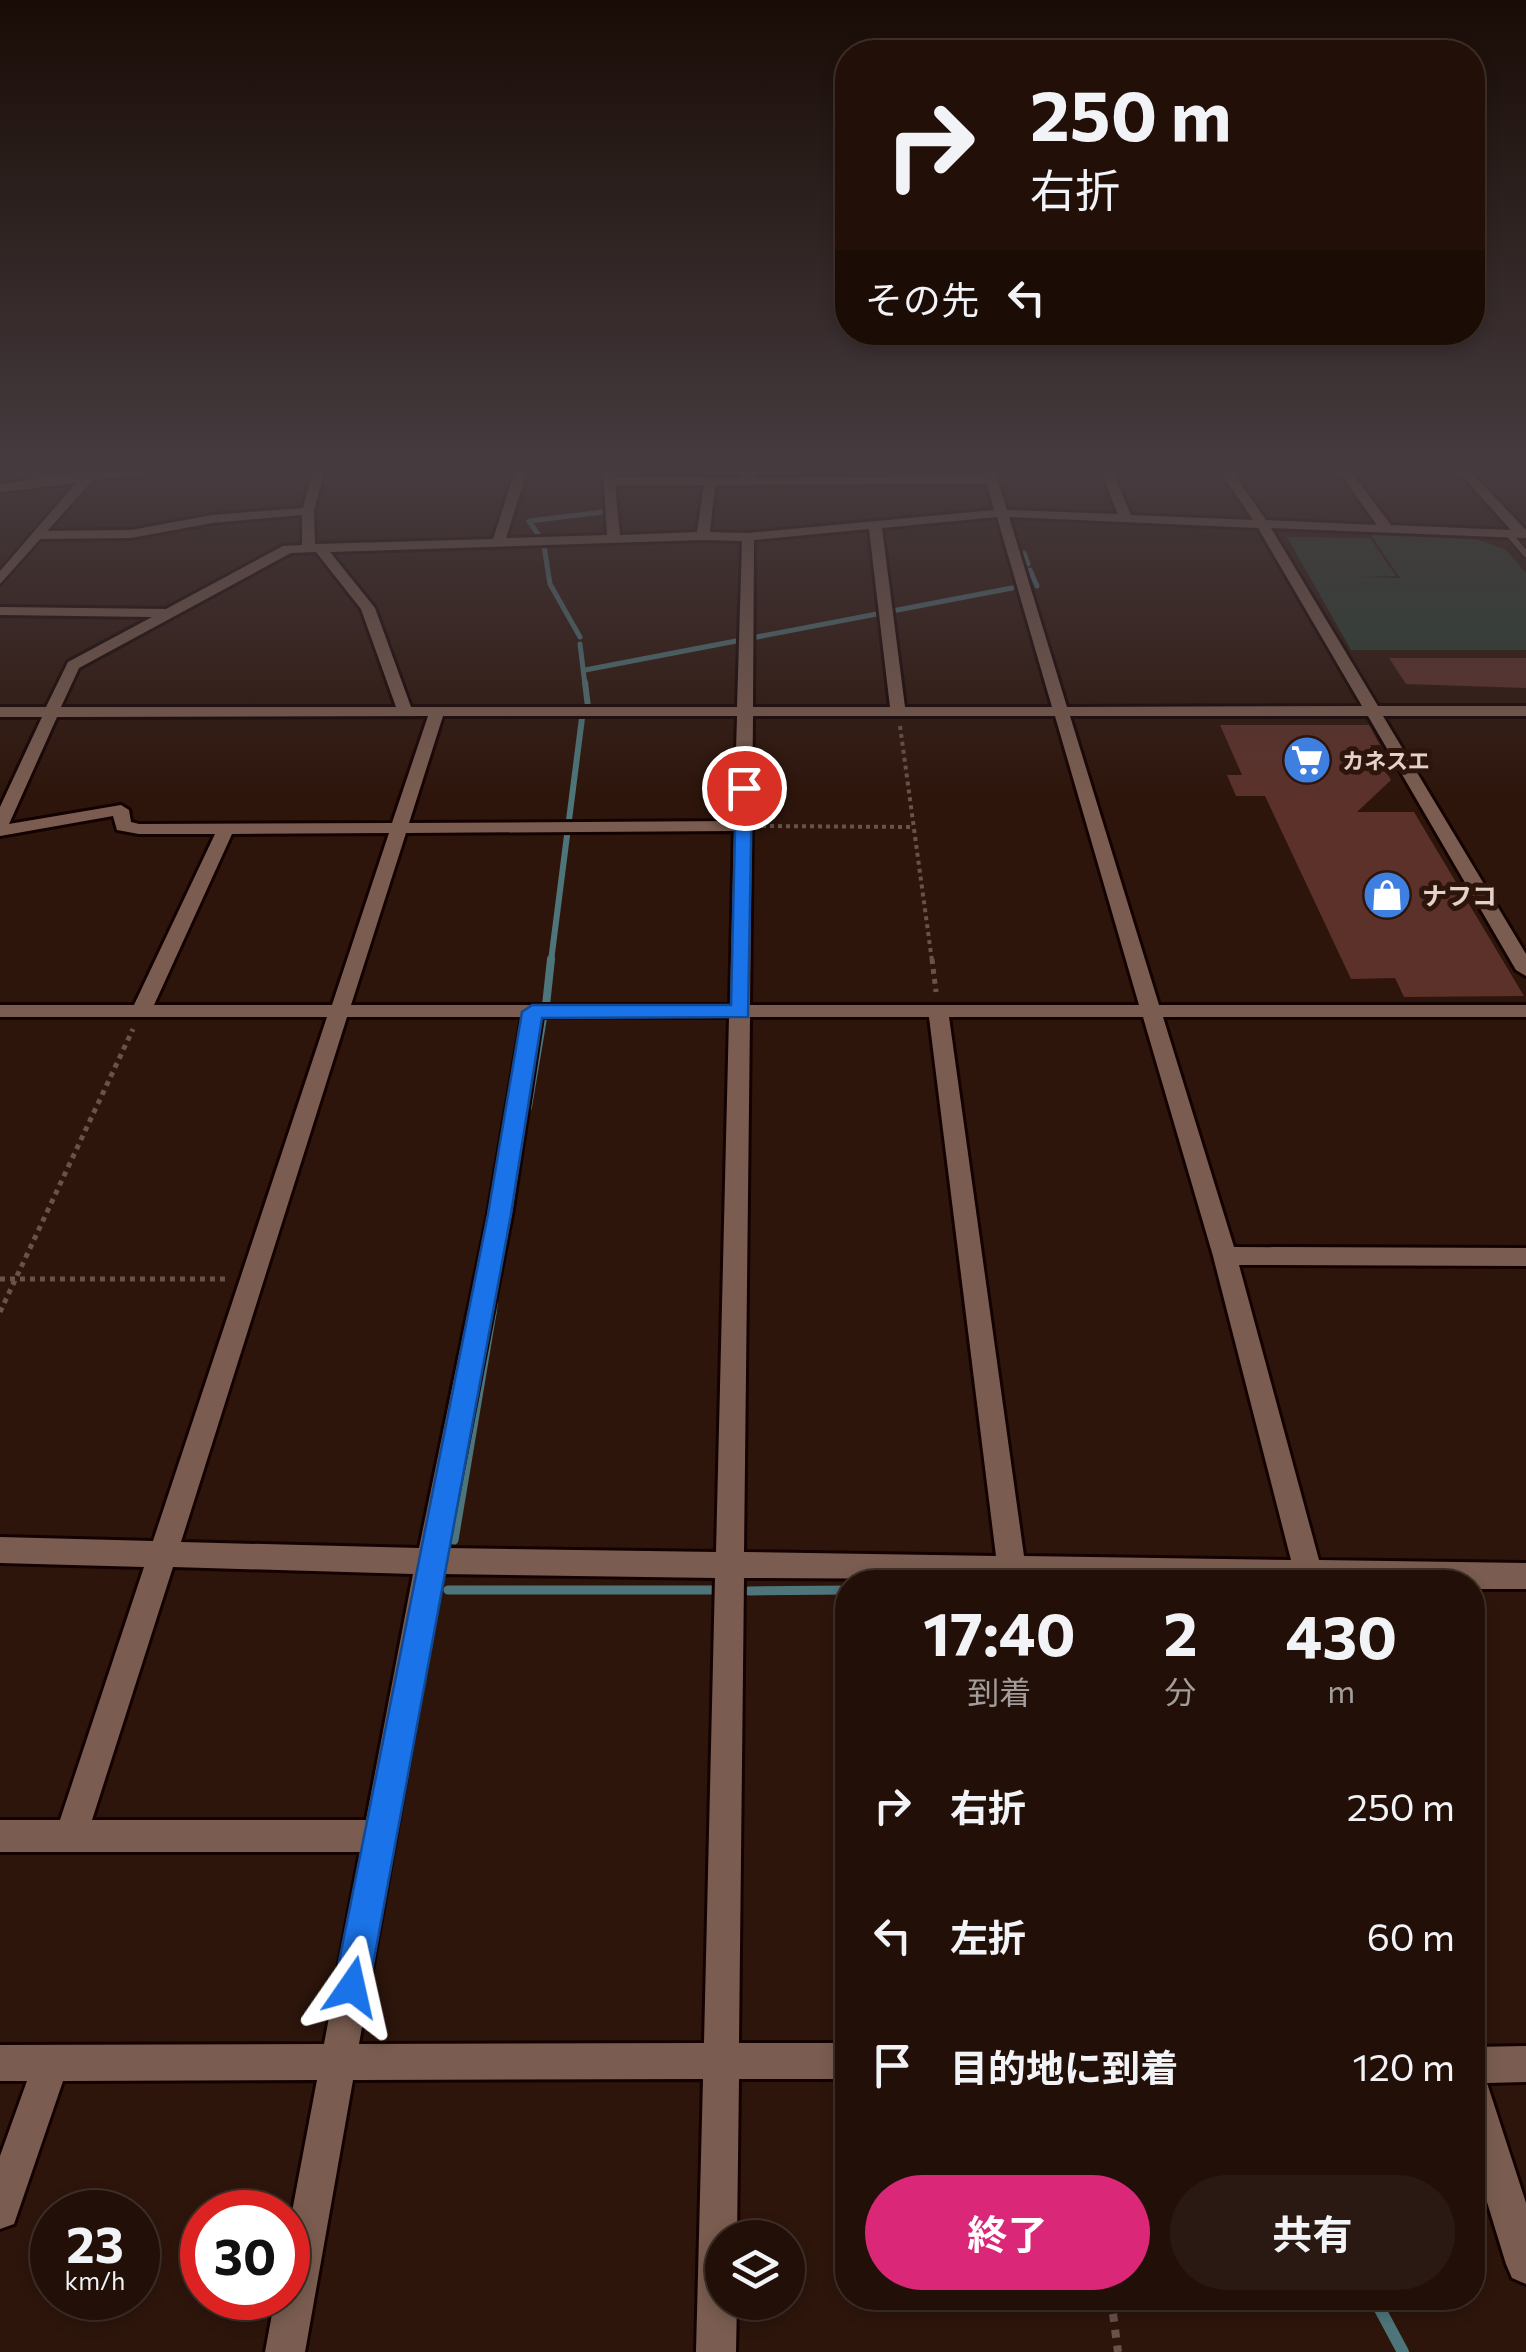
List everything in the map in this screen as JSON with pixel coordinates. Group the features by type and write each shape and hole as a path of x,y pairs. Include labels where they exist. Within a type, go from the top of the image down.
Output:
{"street":[{"path":"0,828 73,665 233,578"},
{"path":"341,578 368,608 405,712"},
{"path":"716,2352 727,1566 740,1197 747,578"},
{"path":"881,578 898,713"},
{"path":"1021,578 1224,1256 1307,1570"},
{"path":"1293,578 1526,970"},
{"path":"0,611 165,613"},
{"path":"71,1836 437,711"},
{"path":"0,712 1526,712"},
{"path":"0,828 121,810 123,826 744,826"},
{"path":"140,1010 227,828"},
{"path":"0,1011 1526,1011"},
{"path":"285,2352 430,1561 500,1214 532,1012"},
{"path":"0,1550 1012,1570 938,1012"},
{"path":"1224,1256 1526,1257"},
{"path":"1485,1576 1526,1576"},
{"path":"0,1836 380,1836"},
{"path":"0,2063 835,2061"},
{"path":"0,2210 52,2064"},
{"path":"1485,2065 1526,2064"},
{"path":"1485,2133 1526,2264"}],"path":[{"path":"898,713 938,1012"},
{"path":"744,826 913,828"},
{"path":"0,1312 88,1132 140,1010"},
{"path":"0,1279 253,1280"},
{"path":"1112,2310 1118,2352"}],"green space":[{"path":"1310,578 1526,578 1526,650 1351,650"}],"building":[{"path":"1389,658 1526,658 1526,688 1406,684"},
{"name":"ナフコ","path":"1220,725 1369,725 1380,745 1370,745 1391,780 1357,812 1414,812 1524,996 1404,997 1395,978 1351,979 1265,796 1236,796 1227,775 1242,775"}],"waterway":[{"path":"549,578 580,637"},
{"path":"1033,578 1037,586"},
{"path":"585,670 1012,588"},
{"path":"580,644 585,685"},
{"path":"585,682 588,707"},
{"path":"551,961 582,718"},
{"path":"546,1005 551,959"},
{"path":"528,1107 543,1018"},
{"path":"492,1316 494,1303"},
{"path":"454,1540 492,1313"},
{"path":"448,1590 712,1590"},
{"path":"749,1591 835,1590"},
{"path":"1380,2310 1403,2352"}],"place":[{"name":"カネスエ","path":"1307,760"},
{"name":"ナフコ","path":"1387,895"}],"route":[{"path":"352,1987 430,1561 500,1214 532,1012 741,1012 744,788"}]}
